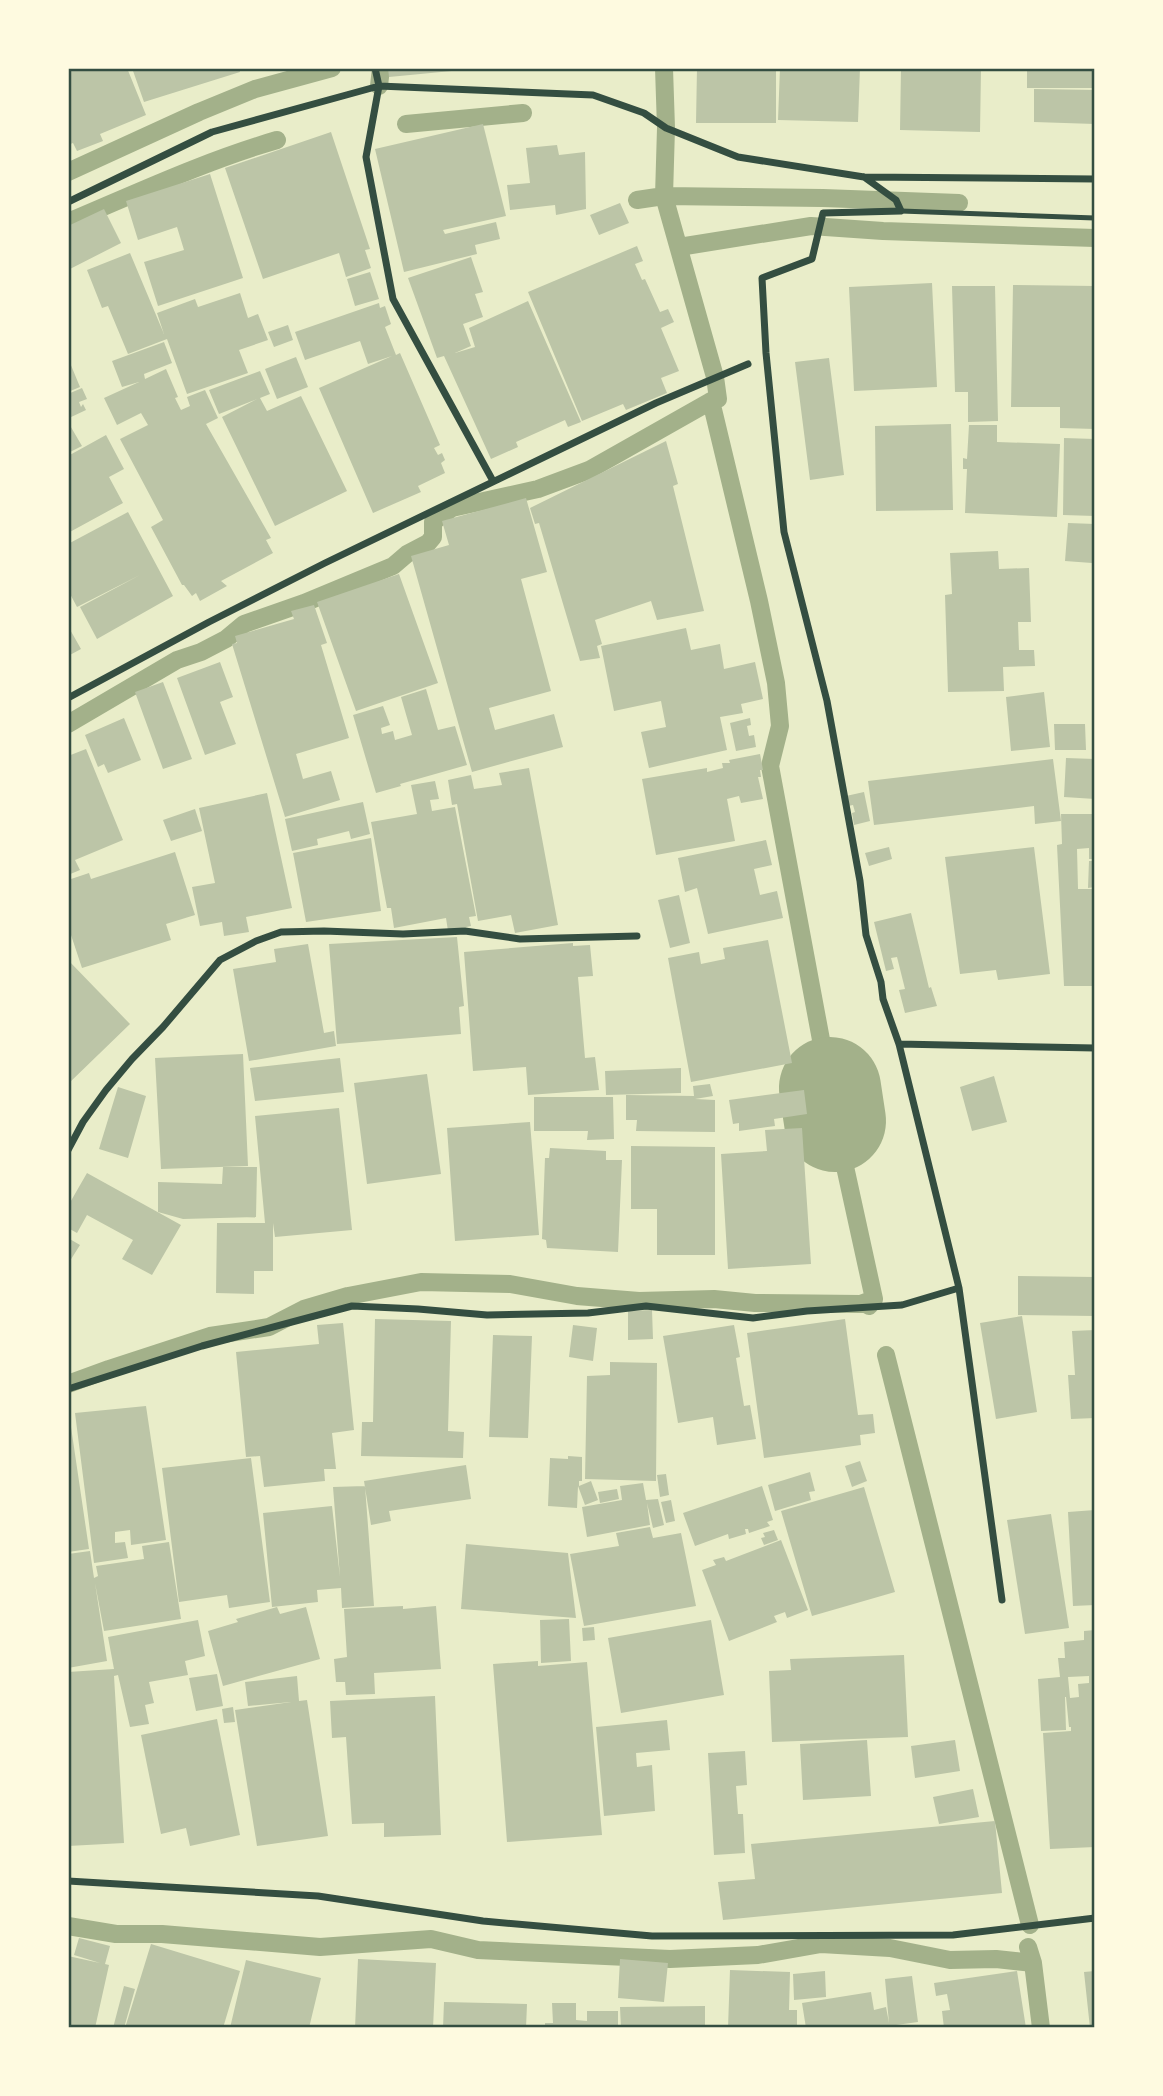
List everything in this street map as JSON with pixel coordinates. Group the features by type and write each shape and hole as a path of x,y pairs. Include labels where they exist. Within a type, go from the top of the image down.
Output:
{"street":[{"path":"375,68 379,86 366,157 393,299 493,481"},
{"path":"68,202 212,132 379,86 593,95 644,113 666,128 738,157 864,177 1095,179"},
{"path":"864,177 896,200 901,211 823,213 812,259 762,278 766,353 784,532 827,701 860,881 866,935 881,982 883,999 899,1044 959,1288 1002,1600"},
{"path":"68,698 220,616 493,481 656,403 748,364"},
{"path":"68,1150 83,1122 115,1080 220,960 256,941 281,932 324,931 404,934 464,932 520,939 637,936"},
{"path":"899,1044 1095,1048"},
{"path":"68,1389 202,1346 352,1306 487,1315 588,1313 646,1306 753,1318 807,1311 902,1305 959,1288"},
{"path":"68,1881 318,1896 483,1921 652,1936 953,1935 1095,1918"}],"lane":[{"path":"901,211 1095,218"}],"building":[{"path":"68,68 127,68 146,115 100,134 103,141 77,151 73,143 68,145"},
{"path":"132,68 239,68 240,72 144,102"},
{"path":"388,68 462,68 462,70 389,77"},
{"path":"697,68 776,68 776,123 696,123"},
{"path":"780,68 860,68 858,122 778,120"},
{"path":"901,68 981,68 980,132 900,130"},
{"path":"1027,68 1095,68 1095,88 1027,88"},
{"path":"1034,89 1095,90 1095,124 1034,122"},
{"path":"483,124 506,216 443,230 445,234 496,222 500,239 475,245 477,254 404,272 375,149"},
{"path":"331,132 370,249 365,250 371,268 346,277 339,253 263,279 225,168"},
{"path":"557,145 559,155 585,152 586,209 556,215 555,205 510,210 507,185 530,183 526,148"},
{"path":"210,174 243,278 158,306 144,262 184,250 177,227 138,240 126,201"},
{"path":"620,203 629,223 599,235 590,215"},
{"path":"104,209 121,243 68,270 68,226"},
{"path":"637,246 643,261 635,264 642,280 645,279 660,312 668,309 674,322 661,328 679,371 661,378 667,393 626,410 623,404 582,421 528,292"},
{"path":"130,253 164,334 157,313 195,299 198,307 240,293 248,318 258,314 268,340 239,350 248,373 187,394 167,339 128,354 108,306 102,308 87,270"},
{"path":"471,257 483,292 475,294 483,317 463,324 471,346 455,353 475,347 469,328 528,301 581,422 568,427 565,420 516,442 518,447 491,459 444,356 437,358 408,278"},
{"path":"370,272 379,299 355,306 347,279"},
{"path":"932,283 937,387 854,391 849,287"},
{"path":"1013,285 1095,286 1095,429 1060,428 1060,407 1011,407"},
{"path":"952,286 995,286 998,421 968,422 968,392 955,392"},
{"path":"379,303 380,308 385,306 391,324 385,327 396,355 400,353 440,445 434,448 438,455 442,453 445,460 441,463 445,473 418,486 421,492 373,513 319,388 392,356 368,364 360,341 305,360 295,332"},
{"path":"288,325 293,340 274,347 268,332"},
{"path":"164,342 172,363 144,374 145,379 166,369 181,410 190,406 187,397 205,390 218,418 206,424 271,538 266,540 273,553 221,581 227,586 200,601 196,593 192,596 182,585 151,527 163,520 120,439 148,425 141,413 117,425 104,398 139,382 122,387 112,361"},
{"path":"296,357 308,387 277,399 265,369"},
{"path":"68,358 80,387 68,392"},
{"path":"829,358 844,475 810,480 795,362"},
{"path":"260,371 270,394 260,398 267,411 301,396 347,491 275,526 222,417 257,399 219,414 209,390"},
{"path":"82,388 87,399 79,402 86,410 69,418 68,394"},
{"path":"68,422 82,446 68,453"},
{"path":"951,424 953,510 876,511 875,426"},
{"path":"969,425 997,425 997,442 1060,444 1057,517 965,513 967,469 963,469 963,458 967,459"},
{"path":"106,435 124,469 109,477 123,503 68,533 68,456"},
{"path":"1064,438 1095,439 1095,516 1063,515"},
{"path":"666,441 678,484 673,486 704,611 657,620 651,601 595,620 602,644 597,646 600,658 580,661 539,523 535,524 530,508"},
{"path":"526,498 547,572 521,579 551,691 489,708 495,730 554,714 563,747 472,772 411,556 449,545 442,521"},
{"path":"128,512 173,596 97,639 80,607 140,575 77,607 68,590 68,544"},
{"path":"1068,523 1095,524 1092,563 1065,561"},
{"path":"998,551 999,569 1029,568 1031,622 1018,622 1019,650 1034,650 1035,666 1003,667 1004,691 948,692 945,595 952,594 950,553"},
{"path":"399,574 438,683 356,711 317,602"},
{"path":"314,605 327,643 321,645 349,738 296,754 303,779 331,771 340,800 285,817 232,644 237,643 235,636 294,619 291,611"},
{"path":"68,626 81,649 68,656"},
{"path":"686,628 691,650 720,644 724,669 755,662 763,699 741,704 743,713 720,717 727,750 649,768 641,732 666,727 661,701 614,711 601,646"},
{"path":"220,662 233,697 220,702 236,744 205,755 177,678"},
{"path":"163,682 192,759 163,769 135,692"},
{"path":"426,689 438,730 455,726 467,765 376,793 353,715 383,706 390,725 381,728 382,734 393,731 395,740 412,735 401,697"},
{"path":"1044,692 1050,747 1011,751 1006,697"},
{"path":"124,718 141,760 108,773 104,764 98,767 85,735"},
{"path":"750,718 751,725 747,726 749,736 754,735 756,747 736,751 730,723"},
{"path":"1054,724 1085,724 1086,750 1055,750"},
{"path":"86,749 123,840 75,860 80,870 68,875 68,756"},
{"path":"760,754 763,770 760,770 761,777 758,777 763,799 741,803 739,796 727,799 735,841 656,855 642,779 707,768 707,772 723,768 722,763 730,763 729,760"},
{"path":"1066,758 1095,759 1095,799 1064,797"},
{"path":"1053,759 1061,821 1035,824 1034,806 874,825 868,781"},
{"path":"529,768 558,925 515,933 511,915 478,921 457,804 452,805 448,780 471,775 474,789 502,785 499,773"},
{"path":"435,781 439,799 430,800 432,811 455,807 476,916 469,917 471,926 448,931 446,918 394,928 391,908 387,908 371,822 417,814 411,785"},
{"path":"864,792 870,821 854,825 852,813 855,812 853,805 848,806 846,796"},
{"path":"267,793 292,908 246,917 249,932 224,936 222,922 200,926 192,887 215,883 199,808"},
{"path":"363,802 370,834 351,839 349,831 317,839 318,845 292,851 285,819"},
{"path":"195,809 202,831 171,841 163,820"},
{"path":"1061,814 1095,814 1095,859 1089,859 1089,848 1077,849 1078,889 1095,889 1095,986 1064,986 1057,845 1062,844"},
{"path":"371,838 381,911 306,922 293,853"},
{"path":"766,840 772,865 754,869 760,895 777,891 783,918 708,934 697,888 685,892 678,858"},
{"path":"889,847 892,859 869,866 865,853"},
{"path":"1034,847 1050,974 998,980 996,970 960,974 945,857"},
{"path":"175,852 195,915 166,924 171,940 82,968 68,926 68,880 89,873 91,879"},
{"path":"1089,861 1095,861 1095,887 1088,888"},
{"path":"679,895 690,943 670,948 658,900"},
{"path":"911,913 929,988 931,987 937,1006 905,1013 899,990 905,989 897,957 891,958 894,969 886,971 874,922"},
{"path":"457,937 464,1006 459,1007 461,1034 337,1044 329,944"},
{"path":"768,940 792,1063 691,1082 668,958 699,952 701,964 725,959 723,948"},
{"path":"573,943 573,946 590,945 593,976 578,977 585,1058 595,1057 599,1090 528,1095 526,1067 473,1071 464,952"},
{"path":"308,944 324,1033 334,1031 336,1046 249,1061 233,969 276,962 274,949"},
{"path":"68,960 130,1024 68,1084"},
{"path":"243,1054 248,1166 161,1169 155,1058"},
{"path":"340,1058 344,1092 255,1101 250,1068"},
{"path":"681,1068 681,1093 606,1095 605,1071"},
{"path":"427,1074 441,1174 367,1184 354,1083"},
{"path":"994,1076 1007,1122 972,1131 960,1087"},
{"path":"710,1084 713,1096 695,1099 715,1100 715,1132 636,1131 637,1120 626,1120 626,1095 694,1096 693,1086"},
{"path":"118,1087 146,1096 128,1158 99,1149"},
{"path":"804,1090 807,1114 774,1119 775,1126 739,1131 739,1123 733,1124 729,1100"},
{"path":"534,1097 613,1097 614,1139 587,1140 588,1131 534,1131"},
{"path":"339,1108 352,1230 275,1237 273,1223 273,1271 254,1271 254,1294 216,1293 217,1223 265,1223 255,1116"},
{"path":"530,1122 539,1235 455,1241 447,1128"},
{"path":"802,1128 811,1264 728,1269 721,1154 767,1151 765,1130"},
{"path":"631,1146 715,1147 715,1255 657,1255 657,1209 631,1209"},
{"path":"550,1148 606,1151 606,1160 622,1160 618,1252 547,1248 546,1240 542,1239 545,1158 549,1158"},
{"path":"223,1167 257,1167 256,1217 183,1219 158,1212 158,1182 222,1184"},
{"path":"87,1173 181,1225 152,1275 122,1259 133,1240 87,1215 77,1233 68,1228 68,1206"},
{"path":"68,1238 80,1245 68,1264"},
{"path":"1018,1276 1095,1277 1095,1316 1018,1315"},
{"path":"652,1310 653,1339 628,1340 628,1311"},
{"path":"1022,1316 1037,1412 996,1419 980,1323"},
{"path":"375,1319 451,1321 448,1431 464,1432 463,1458 361,1456 362,1422 373,1422"},
{"path":"845,1319 858,1415 873,1414 875,1433 860,1435 861,1445 764,1458 747,1333"},
{"path":"343,1323 354,1430 332,1433 336,1469 324,1469 325,1481 264,1487 260,1456 246,1457 236,1352 319,1344 317,1325"},
{"path":"573,1325 597,1328 593,1361 569,1357"},
{"path":"734,1325 744,1406 750,1405 756,1439 717,1445 713,1417 678,1423 663,1336"},
{"path":"1095,1330 1095,1418 1071,1419 1068,1375 1075,1375 1072,1331"},
{"path":"493,1335 532,1336 528,1438 489,1437"},
{"path":"610,1362 657,1363 656,1481 585,1479 587,1376 610,1375"},
{"path":"146,1406 166,1540 131,1545 130,1530 115,1532 115,1543 125,1542 128,1558 94,1563 75,1413"},
{"path":"68,1427 71,1427 89,1549 68,1552"},
{"path":"568,1456 582,1457 582,1481 579,1481 579,1486 591,1481 598,1500 585,1505 578,1486 577,1508 548,1506 550,1458 568,1459"},
{"path":"251,1458 270,1602 229,1608 227,1595 179,1602 162,1468"},
{"path":"860,1461 867,1481 852,1487 845,1466"},
{"path":"466,1465 471,1499 389,1511 391,1521 371,1525 364,1481"},
{"path":"810,1472 815,1491 809,1492 811,1500 775,1511 768,1485"},
{"path":"666,1474 669,1495 660,1497 657,1475"},
{"path":"643,1483 646,1500 658,1499 664,1525 653,1528 647,1503 650,1525 587,1537 582,1507 622,1500 620,1486"},
{"path":"365,1486 374,1606 342,1608 341,1588 317,1590 318,1602 272,1607 263,1513 332,1506 340,1577 333,1487"},
{"path":"762,1486 773,1520 767,1522 770,1526 749,1533 748,1529 745,1529 746,1534 729,1539 728,1534 695,1546 683,1513"},
{"path":"864,1487 895,1592 812,1616 781,1511"},
{"path":"617,1489 619,1499 600,1503 598,1492"},
{"path":"671,1500 675,1521 666,1523 661,1502"},
{"path":"1095,1510 1095,1605 1073,1606 1068,1512"},
{"path":"1051,1514 1069,1628 1025,1634 1007,1520"},
{"path":"650,1527 653,1538 681,1533 696,1606 584,1626 570,1554 619,1546 616,1533"},
{"path":"774,1530 778,1540 764,1545 761,1538 765,1537 763,1533"},
{"path":"781,1540 808,1610 787,1618 785,1612 774,1616 777,1622 729,1641 702,1570 716,1565 713,1560 724,1557 726,1561"},
{"path":"169,1542 181,1619 104,1631 95,1583 107,1661 68,1668 68,1554 90,1551 94,1578 98,1576 96,1566 144,1559 142,1546"},
{"path":"466,1544 568,1553 576,1618 461,1609"},
{"path":"403,1606 403,1609 436,1606 441,1669 374,1673 375,1694 346,1695 345,1682 336,1682 334,1659 347,1657 344,1609"},
{"path":"277,1607 280,1614 306,1607 320,1659 223,1686 208,1631 238,1622 236,1619"},
{"path":"569,1619 571,1661 541,1663 540,1620"},
{"path":"198,1620 205,1656 185,1661 188,1675 149,1682 154,1703 145,1705 149,1724 130,1727 118,1675 114,1676 124,1843 68,1846 68,1672 114,1669 108,1637"},
{"path":"711,1620 724,1695 621,1713 608,1638"},
{"path":"594,1627 595,1640 583,1641 582,1628"},
{"path":"1095,1630 1095,1714 1092,1715 1095,1726 1095,1847 1050,1849 1043,1733 1071,1731 1071,1727 1065,1697 1066,1730 1041,1731 1038,1679 1060,1677 1058,1658 1065,1658 1064,1642 1084,1640 1084,1631","holes":["1089,1676 1089,1683 1078,1684 1079,1697 1070,1698 1068,1677"]},
{"path":"904,1655 908,1737 772,1742 769,1671 791,1670 790,1659"},
{"path":"538,1661 538,1666 587,1662 602,1835 507,1842 493,1664"},
{"path":"217,1674 223,1706 196,1711 189,1678"},
{"path":"297,1676 299,1701 307,1700 328,1836 257,1846 235,1710 291,1702 248,1706 245,1682"},
{"path":"435,1696 441,1835 384,1837 384,1823 352,1824 346,1737 332,1738 330,1701"},
{"path":"233,1707 235,1722 224,1723 222,1709"},
{"path":"217,1719 240,1835 190,1846 186,1828 161,1834 141,1735"},
{"path":"667,1720 670,1750 636,1753 637,1767 652,1765 655,1811 604,1816 596,1727"},
{"path":"867,1740 871,1796 803,1800 800,1744"},
{"path":"955,1740 960,1771 915,1778 911,1746"},
{"path":"745,1751 747,1785 736,1786 738,1814 743,1814 745,1853 714,1855 708,1753"},
{"path":"973,1789 979,1817 939,1824 933,1797"},
{"path":"995,1821 1002,1893 723,1920 718,1882 755,1879 751,1844"},
{"path":"79,1938 110,1946 105,1964 109,1965 95,2028 68,2028 68,1956 100,1963 74,1955"},
{"path":"151,1944 240,1971 223,2028 125,2028"},
{"path":"358,1959 436,1963 433,2028 355,2028"},
{"path":"620,1959 668,1963 664,2002 618,1998"},
{"path":"246,1960 321,1978 309,2028 230,2028"},
{"path":"730,1970 790,1972 789,2010 797,2010 797,2028 728,2028"},
{"path":"825,1971 826,1997 794,2000 793,1974"},
{"path":"1017,1971 1026,2028 944,2028 942,2011 950,2010 947,1994 936,1996 934,1983"},
{"path":"1095,1971 1095,2028 1090,2028 1084,1972"},
{"path":"912,1976 918,2022 889,2026 890,2028 806,2028 802,2003 871,1992 874,2010 886,2007 889,2023 885,1979"},
{"path":"124,1986 135,1989 124,2028 113,2028"},
{"path":"444,2002 527,2004 526,2028 443,2028"},
{"path":"552,2003 576,2003 576,2020 587,2021 587,2011 618,2011 618,2028 545,2028 545,2023 553,2023"},
{"path":"705,2006 705,2028 621,2028 620,2007"}],"waterway":[{"path":"68,172 255,89 332,68"},
{"path":"379,86 381,68"},
{"path":"664,68 664,196 715,377 718,399 711,401 776,683 780,726 770,766 830,1088"},
{"path":"406,124 523,113"},
{"path":"68,222 197,168 277,140"},
{"path":"637,200 664,196 959,203"},
{"path":"679,247 811,226 1095,238"},
{"path":"68,724 177,660 201,652 226,639 244,624 304,603 393,566 407,554 428,543 433,537 433,522 452,508 538,489 589,470 711,401"},
{"path":"830,1088 835,1121"},
{"path":"835,1121 874,1299 869,1306"},
{"path":"68,1384 210,1336 269,1327 304,1309 348,1296 421,1282 510,1284 577,1296 639,1301 714,1299 755,1303 861,1304 874,1299"},
{"path":"886,1355 1030,1925"},
{"path":"68,1926 116,1934 162,1934 320,1947 431,1939 478,1950 670,1959 758,1955 821,1944 890,1948 950,1960 996,1959 1033,1963"},
{"path":"1028,1947 1033,1963 1041,2028"}]}
